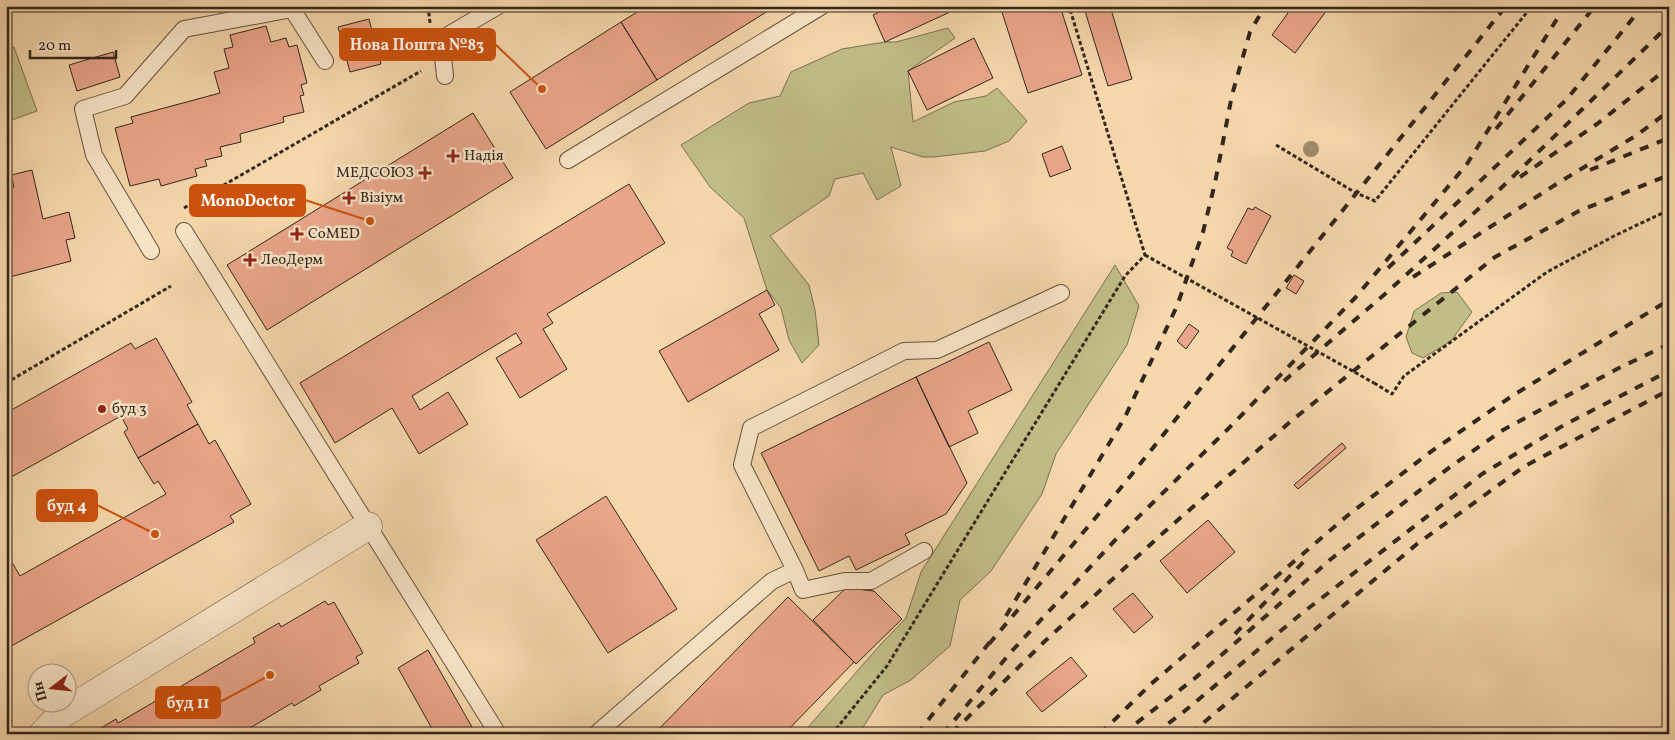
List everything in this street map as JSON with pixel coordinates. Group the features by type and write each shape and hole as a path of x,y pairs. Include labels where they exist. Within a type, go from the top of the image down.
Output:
{"street":[{"path":"42,734 62,714 368,526"}],"lane":[{"path":"445,76 442,47 450,34 498,6"},
{"path":"568,160 822,6"},
{"path":"151,251 94,155 83,109 125,96 184,29 292,9 325,61"},
{"path":"184,231 498,734"},
{"path":"924,551 871,581 845,581 803,590 742,465 751,428 904,351 937,350 1060,293"},
{"path":"596,734 772,580 794,570"}],"path":[{"path":"428,6 431,25"},
{"path":"1069,6 1145,254 1392,394 1404,376 1547,272 1616,235 1669,210"},
{"path":"1276,145 1356,193 1375,201 1532,6"},
{"path":"182,209 427,67"},
{"path":"832,734 888,666 1125,276 1145,254"},
{"path":"6,383 171,286"}],"shaded area":[{"path":"948,28 955,38 908,71 913,122 954,102 986,96 997,88 1027,121 1009,141 985,151 923,157 891,147 901,186 877,200 863,173 835,179 829,196 770,236 809,285 815,310 819,345 802,363 789,340 781,308 767,290 744,218 710,187 681,145 749,103 780,96 791,72 842,49 896,42"},
{"path":"14,47 37,111 6,122 6,48"},
{"path":"1115,265 1139,306 1127,345 1056,454 1042,494 991,571 960,600 950,646 911,680 883,695 859,734 802,734 906,618 921,572"},
{"path":"1457,292 1472,312 1451,341 1423,358 1412,353 1406,337 1414,311 1441,293"}],"building":[{"path":"647,6 776,6 657,80 621,22"},
{"path":"892,6 963,6 885,42 873,15"},
{"path":"1000,6 1060,6 1082,75 1028,93"},
{"path":"1100,6 1110,6 1132,79 1108,86 1085,11"},
{"path":"1293,6 1330,6 1295,53 1272,35"},
{"path":"369,19 381,64 350,72 338,27"},
{"path":"621,22 657,80 546,149 510,92"},
{"path":"266,26 271,42 286,38 289,47 297,45 307,83 301,85 304,95 300,96 304,112 283,117 284,122 240,134 241,142 220,147 222,156 205,160 207,166 195,169 197,176 161,186 159,179 130,186 115,128 133,123 131,117 220,93 214,72 229,68 224,49 233,47 230,35"},
{"path":"974,38 993,78 927,110 908,71"},
{"path":"113,52 120,77 77,91 69,65"},
{"path":"473,113 513,178 267,330 227,265"},
{"path":"1062,146 1071,169 1050,177 1042,154"},
{"path":"32,170 43,219 69,212 75,238 66,240 71,261 6,278 6,190 14,187 11,175"},
{"path":"629,184 665,243 547,314 553,323 543,329 567,369 520,398 496,358 522,343 516,333 412,396 420,410 448,392 468,424 419,454 392,408 335,443 300,383"},
{"path":"1255,207 1271,216 1246,264 1231,256 1233,251 1227,248 1248,208 1253,210"},
{"path":"1294,275 1304,281 1296,294 1286,288"},
{"path":"767,290 775,305 759,314 779,350 688,402 659,351"},
{"path":"1189,324 1199,331 1186,349 1177,341"},
{"name":"буд 3","path":"156,338 192,402 187,405 198,424 138,458 124,432 128,429 121,416 6,480 6,413 131,343 135,349"},
{"path":"989,342 1012,390 968,411 978,433 949,447 916,377"},
{"path":"916,377 967,483 946,514 905,534 910,544 856,570 849,556 819,571 761,453"},
{"path":"198,424 209,444 215,440 251,504 230,516 234,522 6,649 6,552 20,576 166,494 158,481 154,484 138,458"},
{"path":"1342,443 1346,448 1298,489 1294,485"},
{"path":"606,496 677,609 608,653 536,540"},
{"path":"1208,520 1235,552 1187,593 1160,561"},
{"path":"846,588 874,591 902,619 856,664 813,620"},
{"path":"1133,593 1153,617 1134,633 1113,609"},
{"path":"788,597 854,662 784,734 654,734"},
{"path":"325,601 328,605 334,602 363,653 356,657 359,663 319,686 321,690 294,706 292,703 240,734 91,734 116,719 118,723 255,643 253,638 279,623 281,627"},
{"path":"428,650 476,734 435,734 398,668"},
{"path":"1071,657 1087,676 1042,712 1026,693"}],"railway":[{"path":"1006,616 1125,417 1177,306 1203,232 1215,183 1232,95 1250,32 1265,6"},
{"path":"989,644 1124,484 1506,6"},
{"path":"943,734 1010,653 1119,536 1232,425 1355,298 1467,164 1565,6"},
{"path":"1496,129 1595,6"},
{"path":"1388,268 1566,100 1643,6"},
{"path":"1284,381 1385,294 1496,193 1669,25"},
{"path":"1520,177 1597,124 1669,67"},
{"path":"1413,277 1558,183 1637,135 1669,111"},
{"path":"1590,170 1669,138"},
{"path":"952,733 1045,641 1163,533 1290,422 1495,257 1579,211 1669,175"},
{"path":"1100,734 1151,684 1347,516 1429,453 1512,396 1669,300"},
{"path":"1122,734 1194,679 1331,559 1450,467 1503,430 1617,369 1669,344"},
{"path":"1154,734 1181,714 1301,614 1482,474 1564,425 1669,371"},
{"path":"1190,734 1417,544 1525,466 1669,390"},
{"path":"1235,634 1309,556"},
{"path":"917,734 993,638"}],"place":[{"name":"Нова Пошта №83","path":"542,89"},
{"name":"Надія","path":"453,156"},
{"name":"МЕДСОЮЗ","path":"425,173"},
{"name":"Візіум","path":"349,198"},
{"name":"MonoDoctor","path":"370,221"},
{"name":"CoMED","path":"297,234"},
{"name":"ЛеоДерм","path":"250,260"},
{"name":"буд 3","path":"102,409"},
{"name":"буд 4","path":"155,534"},
{"name":"буд 11","path":"270,675"}]}
